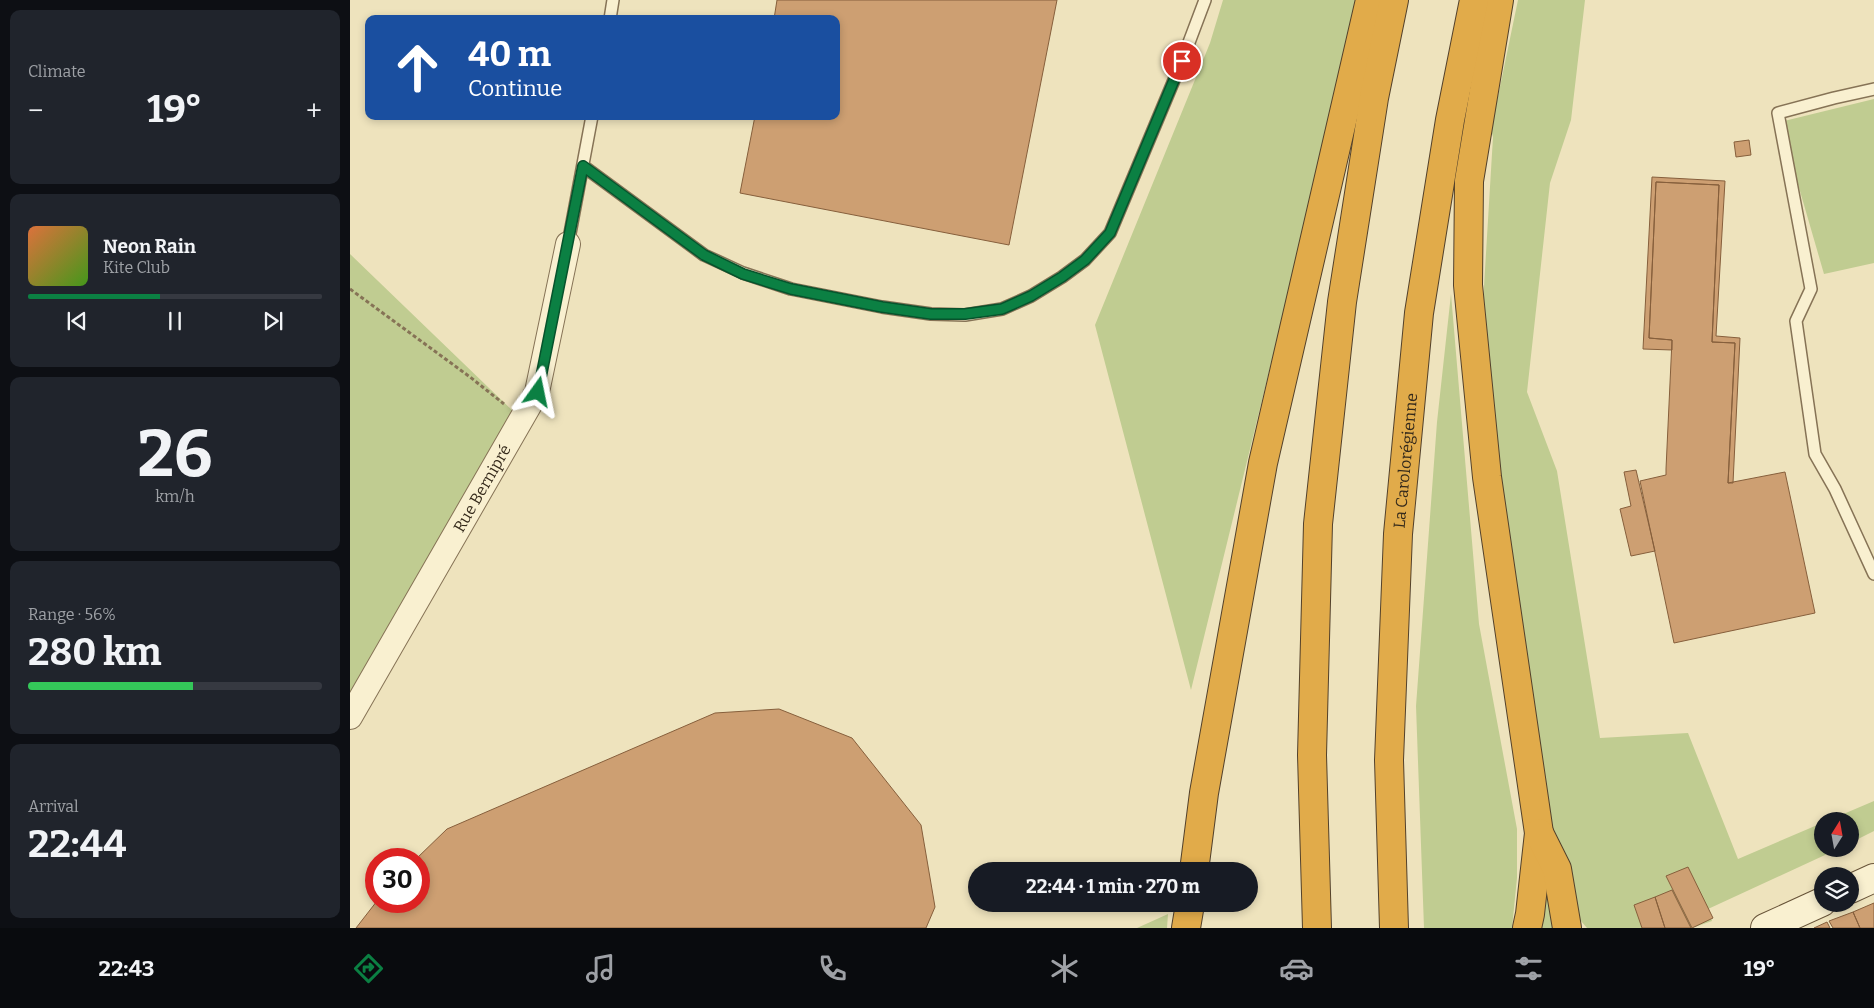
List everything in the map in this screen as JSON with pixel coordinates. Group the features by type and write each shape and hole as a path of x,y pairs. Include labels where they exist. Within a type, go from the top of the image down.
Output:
{"highway":[{"path":"1195,862 1204,793 1263,463 1370,0"},
{"path":"1317,928 1312,755 1318,524 1342,302 1374,98 1394,0"},
{"name":"La Carolorégienne","path":"1394,928 1389,760 1398,534 1419,313 1450,120 1474,0"},
{"path":"1499,0 1469,181 1468,285 1487,477 1540,833 1527,928"},
{"path":"1540,833 1557,869 1567,928"},
{"path":"1186,928 1189,912"}],"main road":[{"path":"1859,885 1874,878"},
{"path":"1765,928 1814,906"}],"street":[{"name":"Rue Bernipré","path":"350,717 538,392 568,244"}],"lane":[{"path":"611,15 613,0"},
{"path":"583,166 704,255 743,274 791,289 923,313 965,314 1002,309 1031,296 1062,277 1085,260 1110,233 1182,61 1205,0"},
{"path":"1874,89 1778,113 1811,289 1796,320 1815,454 1836,489 1874,574"},
{"path":"568,244 591,120"}],"path":[{"path":"350,290 470,377 522,418"}],"green space":[{"path":"1223,0 1360,0 1191,690 1095,325 1210,43"},
{"path":"1518,0 1585,0 1571,120 1550,183 1527,392 1557,471 1600,738 1688,733 1738,859 1814,826 1814,858 1818,858 1708,909 1712,921 1692,928 1587,928 1562,899 1478,386 1493,137 1491,130"},
{"path":"1874,99 1874,263 1824,274 1780,122"},
{"path":"350,254 514,412 350,726"},
{"path":"1451,294 1479,624 1517,829 1517,878 1512,928 1424,928 1416,706 1437,422"},
{"path":"1874,801 1874,831 1859,838 1859,812 1848,812"},
{"path":"1540,877 1558,928 1532,928"},
{"path":"1168,914 1167,928 1137,928"}],"building":[{"path":"777,0 1057,0 1009,245 740,193 754,120 840,120 840,15 775,15"},
{"path":"1749,140 1751,155 1736,157 1734,142"},
{"path":"1652,177 1725,181 1716,336 1740,338 1733,483 1728,483 1735,343 1712,342 1719,185 1656,182 1649,338 1672,340 1672,350 1643,349"},
{"path":"1656,182 1719,185 1712,342 1735,343 1728,483 1785,472 1815,613 1674,643 1640,481 1666,475 1672,340 1649,338"},
{"path":"1636,470 1655,551 1631,556 1620,509 1631,506 1624,472"},
{"path":"779,709 852,738 921,825 935,907 926,928 356,928 368,913 430,913 430,848 427,848 447,829 715,713"},
{"path":"1688,867 1713,918 1692,928 1666,876"},
{"path":"1672,890 1691,928 1665,928 1655,897"},
{"path":"1655,897 1665,928 1642,928 1634,905"},
{"path":"1874,903 1874,928 1860,928 1853,912 1859,912 1859,909"},
{"path":"1853,912 1860,928 1833,928 1829,921"},
{"path":"1827,922 1830,928 1814,928"}],"route":[{"path":"538,392 583,166 704,255 743,274 791,289 882,307 931,314 965,314 1002,309 1031,296 1062,277 1085,260 1110,233 1182,61"}]}
